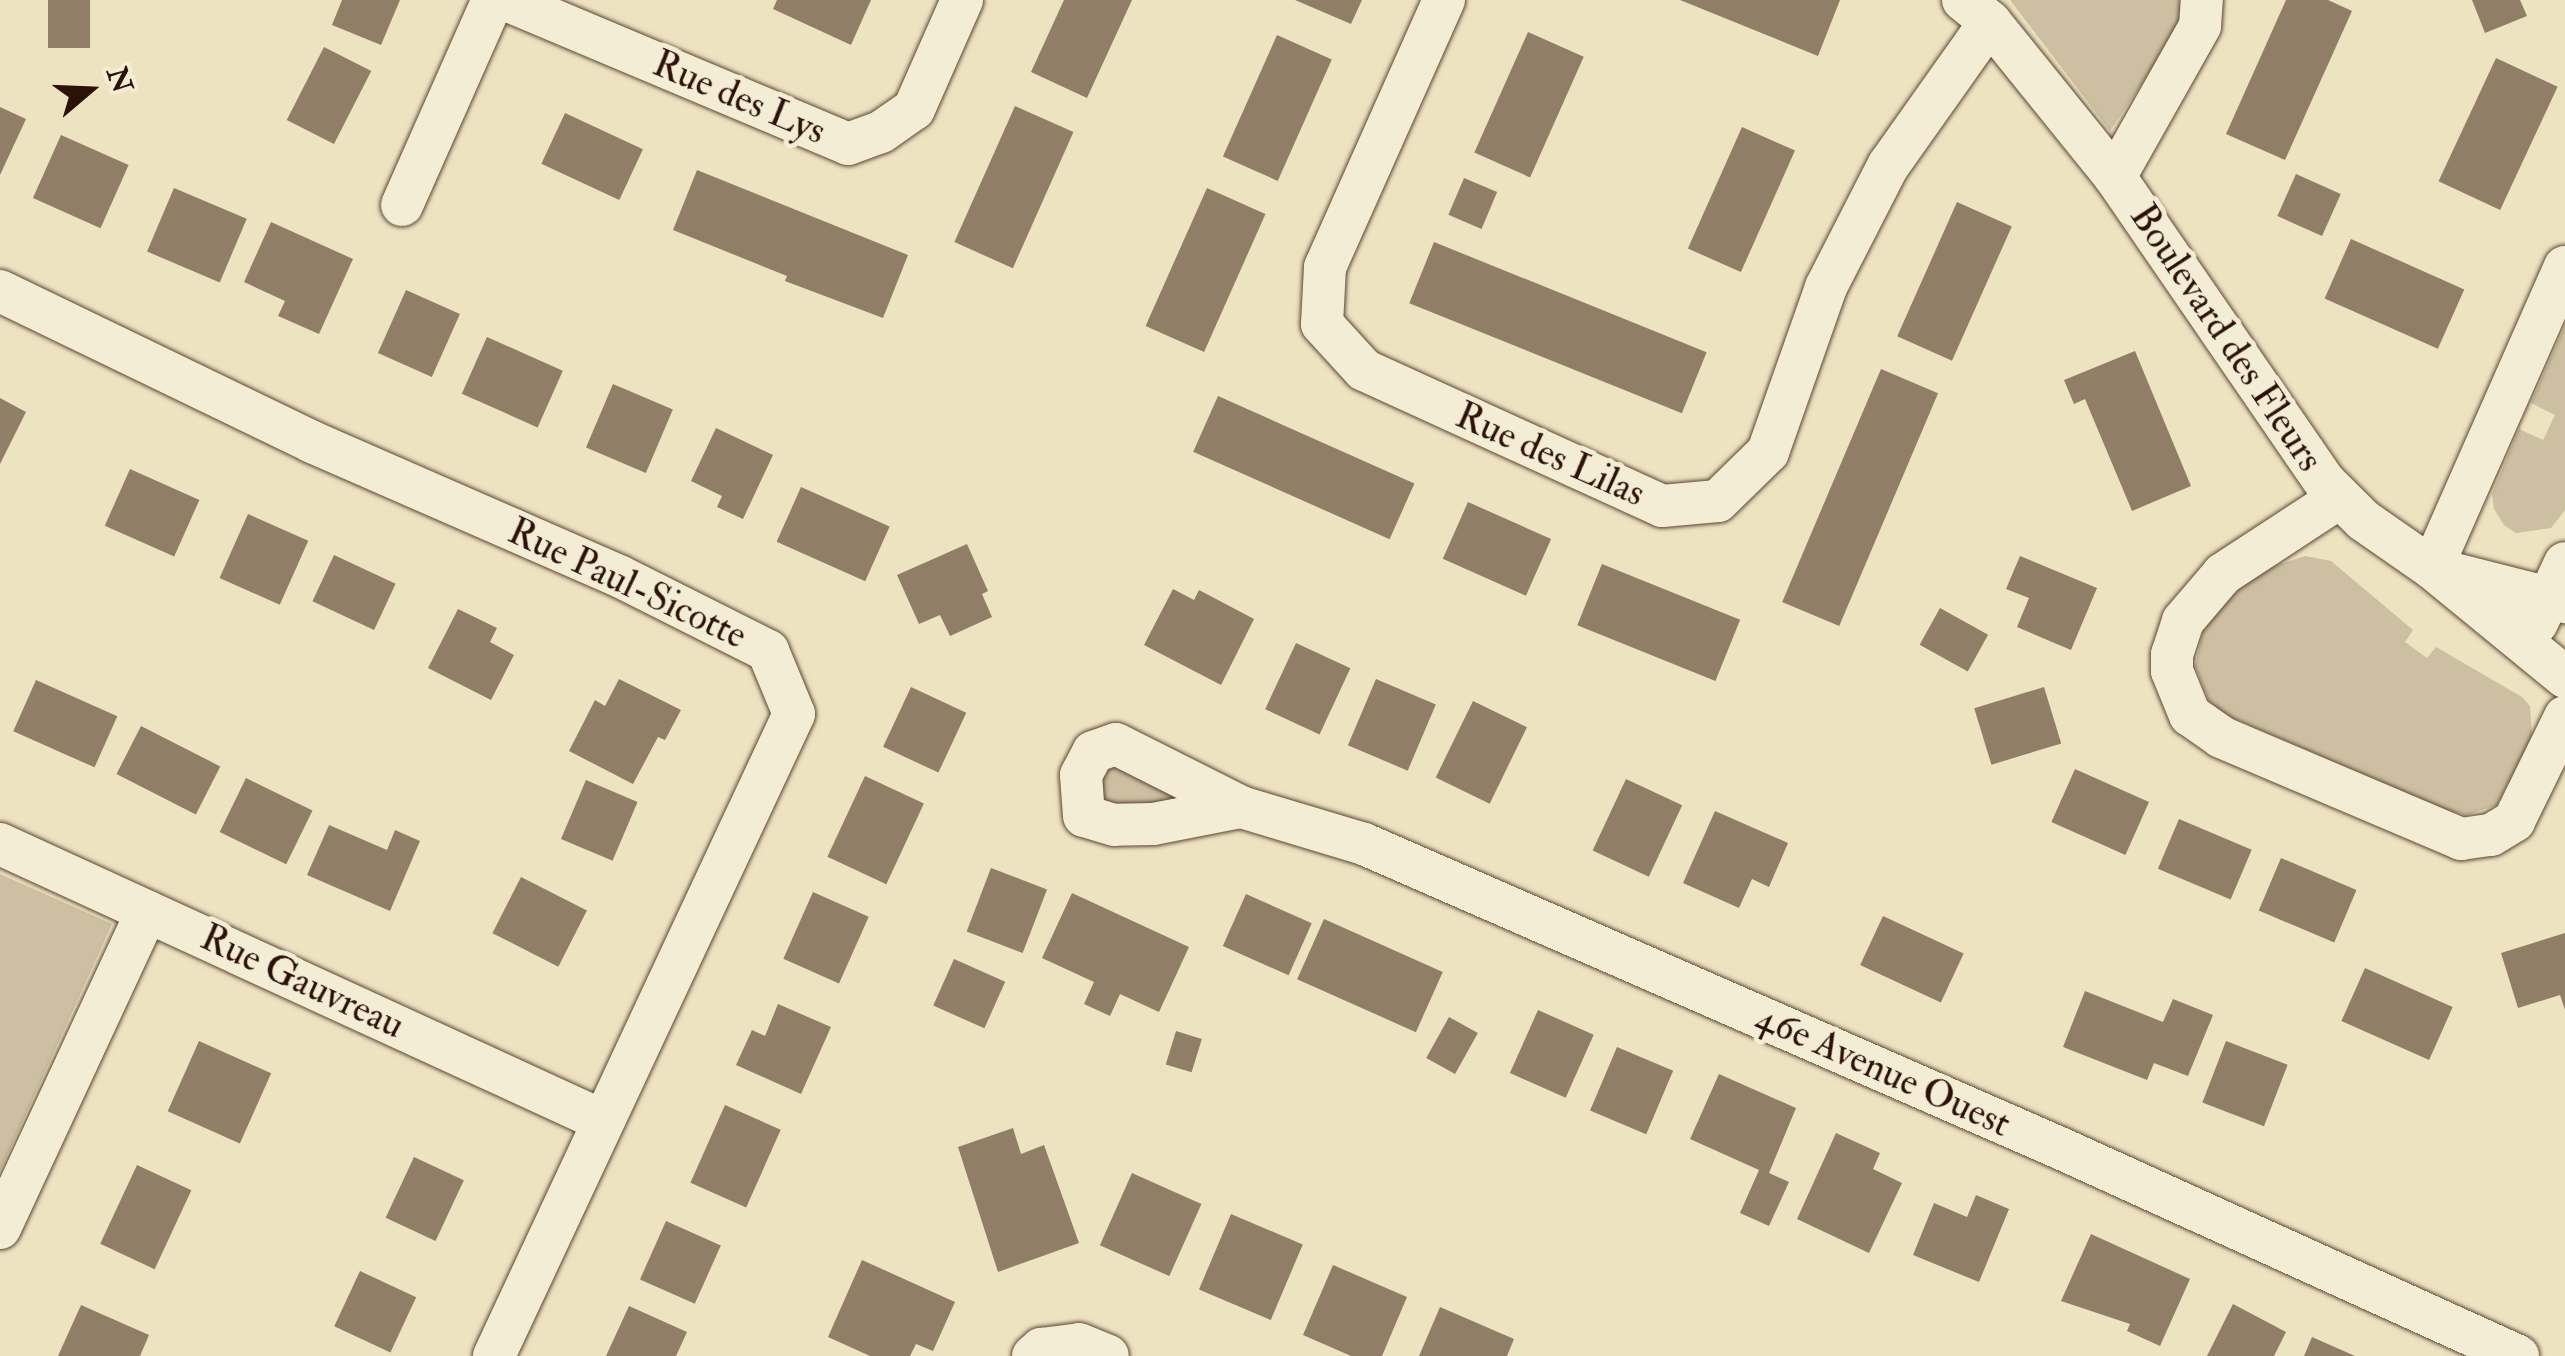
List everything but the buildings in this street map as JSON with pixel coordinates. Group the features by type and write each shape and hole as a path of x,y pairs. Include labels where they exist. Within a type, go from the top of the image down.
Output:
{"street":[{"path":"402,205 493,0"},
{"name":"Rue des Lys","path":"506,0 848,144 881,132 914,109 962,0"},
{"name":"Rue des Lilas","path":"1444,0 1325,267 1322,324 1364,370 1662,506 1718,500 1768,452 1826,287 1888,166 1976,11"},
{"name":"Boulevard des Fleurs","path":"2116,177 2200,26 2202,0"},
{"name":"Boulevard des Fleurs","path":"1976,11 2116,177 2339,498 2392,543 2546,647 2565,678"},
{"path":"2432,568 2565,267"},
{"name":"Rue Paul-Sicotte","path":"0,291 312,442 619,576 768,650 794,714 494,1356"},
{"name":"Boulevard des Fleurs","path":"2339,498 2223,574 2182,620 2172,654 2172,671 2190,715 2222,737 2461,838 2491,835 2514,821 2565,716"},
{"name":"Boulevard des Fleurs","path":"2432,568 2559,588"},
{"path":"2546,647 2559,588"},
{"name":"46e Avenue Ouest","path":"1241,807 1364,844 2062,1149 2518,1356"},
{"name":"Rue Gauvreau","path":"0,844 603,1121"},
{"path":"0,1228 146,911"},
{"path":"1033,1356 1041,1349 1079,1344 1108,1356"}],"shaded area":[{"path":"2010,0 2179,0 2182,24 2110,131"},
{"path":"2565,326 2565,510 2551,528 2516,533 2504,525 2494,509 2492,494 2519,429 2543,440 2555,415 2531,403"},
{"path":"2305,556 2331,561 2413,630 2405,642 2427,658 2436,647 2522,697 2530,706 2532,736 2497,805 2467,815 2449,811 2226,715 2210,703 2195,666 2203,631 2217,610 2259,571"},
{"path":"1100,759 1205,805 1092,809"},
{"path":"0,874 112,924 0,1171"}]}
